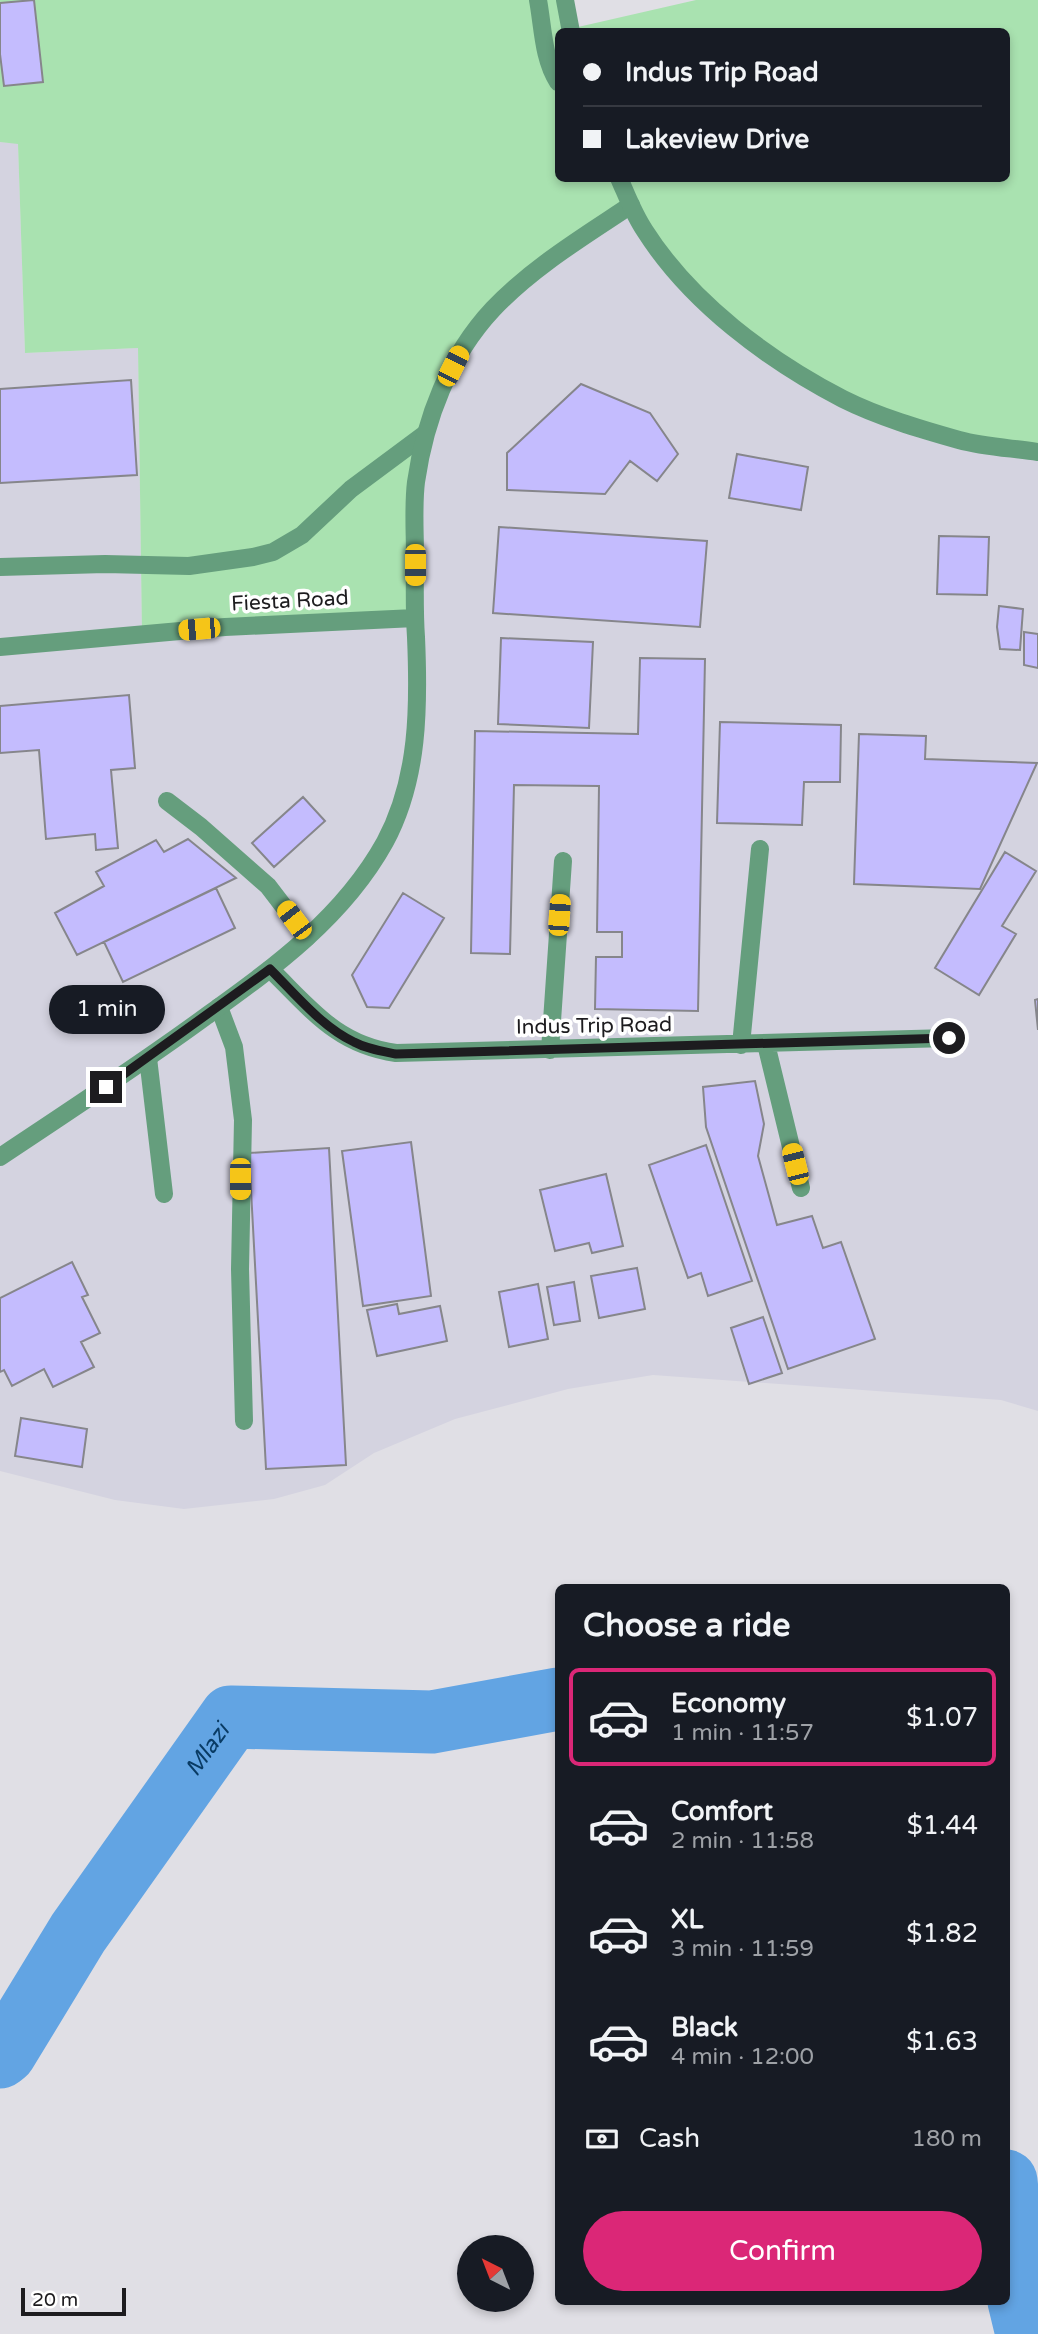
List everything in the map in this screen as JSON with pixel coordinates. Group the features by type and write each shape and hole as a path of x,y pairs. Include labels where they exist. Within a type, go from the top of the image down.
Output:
{"street":[{"path":"538,0 548,58 555,77"},
{"path":"565,0 570,28"},
{"path":"621,182 645,231 680,276 715,311 764,351 844,400 889,418 961,440 1038,453"},
{"path":"0,1157 148,1058 270,969 327,921 366,874 394,823 412,769 418,688 415,618 416,485 425,434 442,388 465,343 494,308 549,260 631,205"},
{"path":"0,567 105,564 189,566 273,552 302,535 351,489 425,434"},
{"name":"Fiesta Road","path":"0,647 225,626 415,618"},
{"path":"167,802 201,827 268,886 307,937"},
{"path":"741,1045 760,849"},
{"path":"550,1050 563,861"},
{"name":"Indus Trip Road","path":"270,969 329,1026 352,1042 373,1050 396,1054 949,1038"},
{"path":"219,1007 234,1047 243,1120 240,1269 244,1421"},
{"path":"766,1044 801,1188"},
{"path":"148,1058 164,1194"}],"shaded area":[{"path":"0,142 18,143 25,353 138,348 142,635 412,486 466,338 633,203 1038,449 1038,1411 1001,1400 653,1375 568,1389 455,1419 374,1453 325,1485 274,1499 184,1509 115,1500 0,1471"}],"green space":[{"path":"0,0 573,0 578,27 696,0 1038,0 1038,449 893,417 768,351 685,278 633,203 494,306 423,431 412,619 142,636 138,348 25,353 18,144 0,142"}],"building":[{"path":"34,0 43,82 4,86 0,54 0,3"},
{"path":"131,380 137,475 0,483 0,389"},
{"path":"581,384 650,413 678,454 657,481 630,461 605,494 507,490 507,453"},
{"path":"737,454 808,467 801,510 729,498"},
{"path":"499,527 707,541 700,627 493,613"},
{"path":"939,536 989,537 987,595 937,594"},
{"path":"999,606 1023,609 1020,650 1000,649 997,627"},
{"path":"1024,632 1038,634 1038,668 1024,665"},
{"path":"501,638 593,642 589,728 498,724"},
{"path":"640,658 705,659 698,1011 595,1009 596,957 622,957 622,932 597,932 599,786 514,785 510,954 471,953 475,731 638,734"},
{"path":"129,695 135,768 111,770 118,848 96,850 95,834 46,839 39,750 0,753 0,706"},
{"path":"720,722 841,725 840,782 804,782 802,825 717,823"},
{"path":"859,734 926,736 925,759 1037,763 980,889 854,884"},
{"path":"303,797 325,821 274,867 252,843"},
{"path":"188,839 236,878 77,955 55,913 104,886 96,872 156,840 164,852"},
{"path":"1005,852 1036,871 1002,926 1016,934 979,995 935,968"},
{"path":"216,888 235,928 123,982 104,942"},
{"path":"403,893 444,918 389,1008 367,1007 352,975"},
{"path":"1038,999 1038,1030 1035,1000"},
{"path":"755,1081 764,1124 758,1156 777,1225 812,1216 823,1248 841,1242 875,1339 788,1369 706,1127 703,1087"},
{"path":"411,1142 431,1296 363,1306 342,1151"},
{"path":"706,1145 752,1281 708,1296 701,1273 688,1278 649,1165"},
{"path":"329,1148 346,1465 266,1469 249,1153"},
{"path":"606,1174 623,1246 592,1253 589,1243 555,1251 540,1190"},
{"path":"72,1262 88,1295 82,1297 100,1333 81,1342 94,1367 53,1387 44,1369 12,1386 4,1370 0,1372 0,1298"},
{"path":"637,1268 645,1309 599,1318 591,1276"},
{"path":"574,1282 580,1321 554,1325 547,1287"},
{"path":"538,1284 548,1339 509,1347 499,1292"},
{"path":"397,1304 399,1314 440,1306 447,1341 377,1356 367,1310"},
{"path":"763,1317 782,1373 749,1384 731,1328"},
{"path":"21,1418 87,1429 82,1467 15,1456"}],"waterway":[{"name":"Mlazi","path":"0,2057 5,2053 78,1933 231,1717 432,1722 555,1700"},
{"name":"Mlazi","path":"1010,2218 1019,2301 1027,2334"}],"route":[{"path":"106,1087 270,969 329,1026 352,1042 373,1050 396,1054 949,1038"}]}
